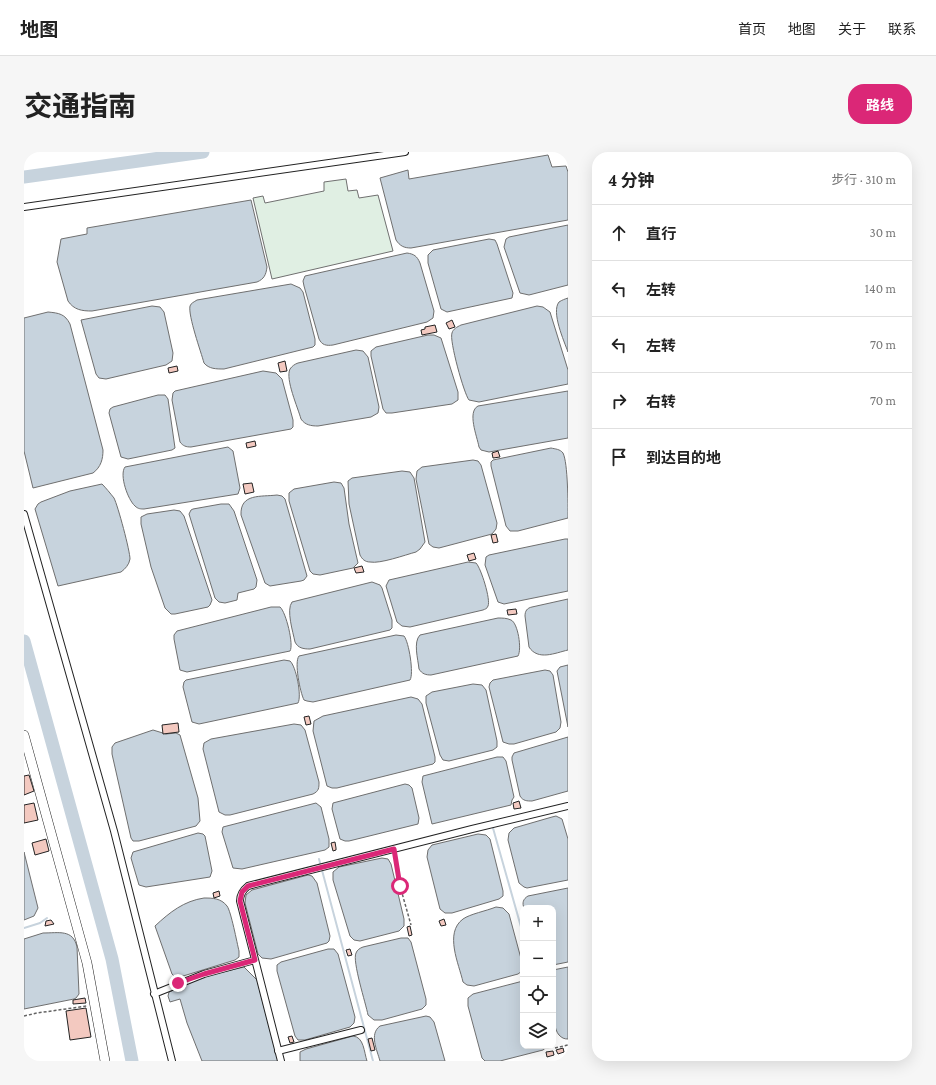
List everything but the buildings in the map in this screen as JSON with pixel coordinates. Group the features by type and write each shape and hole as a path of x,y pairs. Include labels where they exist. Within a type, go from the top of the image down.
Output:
{"street":[{"path":"24,207 405,152"},
{"path":"24,514 114,831 172,1061"},
{"path":"24,735 87,963 104,1061"},
{"path":"281,1061 240,901 242,892 248,886 497,823 568,808"},
{"path":"154,994 178,983 204,974 255,960"},
{"path":"278,1051 361,1030"}],"path":[{"path":"394,849 400,886 411,925"},
{"path":"24,1016 45,1011 89,1006"},
{"path":"556,1048 568,1044"}],"green space":[{"path":"346,179 348,191 357,190 359,198 378,195 393,251 272,279 253,198 263,196 265,203 324,191 324,182"}],"shaded area":[{"path":"548,155 552,167 566,166 568,172 568,220 411,248 402,246 396,240 380,178 408,170 409,179"},
{"path":"251,200 267,267 261,280 257,282 92,311 78,309 68,301 57,262 61,239 87,234 87,228"},
{"path":"568,225 568,285 529,295 520,293 504,247 506,239 509,237"},
{"path":"489,239 495,240 497,244 513,293 512,298 447,312 441,309 428,263 428,255 433,250"},
{"path":"407,253 415,256 420,263 434,311 433,318 427,322 333,345 321,343 304,286 303,281 305,276"},
{"path":"291,284 300,288 303,292 315,339 315,345 313,347 224,369 210,368 204,363 191,318 190,306 192,303 197,300"},
{"path":"568,298 568,352 561,334 556,312 559,302"},
{"path":"152,306 160,307 164,312 173,353 172,361 166,365 106,379 99,378 96,374 81,320"},
{"path":"537,306 543,307 550,312 568,370 568,384 479,402 469,400 455,356 452,338 453,330 461,325"},
{"path":"48,312 61,315 66,318 70,324 103,453 100,465 93,473 33,488 24,451 24,318"},
{"path":"428,335 434,335 441,338 458,392 458,400 452,404 386,413 383,409 371,351 376,347"},
{"path":"356,350 363,351 368,357 379,407 378,413 371,417 318,426 304,423 301,419 292,394 289,379 290,369 298,363"},
{"path":"263,371 276,373 282,379 293,420 293,427 291,429 191,447 185,446 180,442 172,400 173,393 175,391"},
{"path":"568,391 568,438 489,452 481,450 479,447 473,419 473,413 478,406"},
{"path":"158,395 165,395 168,399 175,448 172,450 128,459 121,457 109,413 110,409"},
{"path":"228,447 233,451 240,488 238,494 144,509 136,507 132,503 125,487 123,471 125,467"},
{"path":"551,448 562,452 565,458 568,518 518,531 510,531 506,526 491,462 493,460"},
{"path":"473,460 478,461 481,465 497,523 496,529 492,534 439,548 433,547 429,544 416,479 417,471 422,467"},
{"path":"402,471 410,472 414,478 425,542 416,552 380,562 367,561 360,555 349,504 348,481 352,478"},
{"path":"334,482 341,483 344,488 349,524 358,563 353,568 320,575 313,574 310,571 289,501 289,493 294,489"},
{"path":"102,484 114,498 116,503 128,547 130,559 129,563 121,572 58,586 35,509 41,502 70,491"},
{"path":"258,496 282,496 285,499 307,576 301,581 270,586 265,583 241,515 244,503 248,500"},
{"path":"229,504 234,511 257,580 256,587 254,589 238,593 237,600 225,603 219,602 215,598 189,514 193,509"},
{"path":"174,510 180,511 184,516 212,600 208,607 171,614 165,608 151,567 141,524 141,517 147,514"},
{"path":"568,539 568,591 504,604 498,602 485,565 486,557 489,555"},
{"path":"468,562 476,563 478,566 488,597 489,603 487,608 410,627 402,626 397,622 386,586 389,580"},
{"path":"372,582 380,585 382,588 392,620 392,628 390,630 310,649 301,648 296,644 290,621 290,606 292,602"},
{"path":"568,599 568,650 547,655 537,654 529,647 525,613 532,607"},
{"path":"271,607 280,607 285,615 291,642 290,651 187,672 180,670 174,639 174,635 177,631"},
{"path":"498,618 506,618 511,620 516,626 520,648 518,656 431,675 421,672 419,669 416,646 420,635"},
{"path":"396,635 404,636 408,645 411,665 410,680 313,702 304,700 299,684 297,670 299,656"},
{"path":"284,660 290,661 296,675 299,688 298,703 199,724 192,722 183,687 186,680"},
{"path":"568,665 568,727 557,671 560,667"},
{"path":"545,670 550,671 553,675 561,722 560,728 556,732 514,744 503,742 489,687 490,683 493,680"},
{"path":"473,684 482,685 486,690 497,747 493,750 449,761 443,760 440,755 426,703 426,696 432,692"},
{"path":"411,697 418,699 422,704 435,762 433,764 337,788 327,786 313,731 314,721 323,716"},
{"path":"294,724 301,725 305,730 319,782 318,790 313,794 230,815 225,815 219,812 203,749 204,743 211,739"},
{"path":"153,730 166,734 176,733 180,735 198,798 200,821 196,826 139,841 133,841 131,838 112,754 112,747 115,743"},
{"path":"568,737 568,791 532,801 522,799 512,760 514,753"},
{"path":"497,757 503,757 506,761 514,797 511,805 432,824 422,782 423,776"},
{"path":"405,784 412,788 419,818 418,824 349,841 340,839 332,809 333,803"},
{"path":"316,803 321,807 329,839 329,847 325,850 242,869 233,868 222,832 223,827"},
{"path":"556,816 562,819 568,839 568,880 527,888 524,887 519,883 508,840 509,833 514,828"},
{"path":"198,833 205,836 212,871 210,877 146,887 139,885 131,858 133,852"},
{"path":"478,834 486,835 490,839 503,896 499,899 452,913 445,913 440,909 427,857 428,850 432,845"},
{"path":"24,852 38,908 34,916 24,920"},
{"path":"382,858 388,859 391,864 404,919 404,926 399,931 360,941 354,940 350,936 333,880 333,872 339,867"},
{"path":"308,875 312,876 317,883 330,936 329,941 327,943 271,959 262,958 258,954 245,903 246,895 252,890"},
{"path":"568,888 568,962 556,964 556,905 523,905 525,898 528,896"},
{"path":"204,898 219,900 225,903 229,909 239,951 239,957 235,960 180,977 175,977 172,974 155,926 166,916 184,904"},
{"path":"496,907 503,908 509,914 520,955 520,972 474,986 467,985 463,982 454,949 454,932 457,925 463,919"},
{"path":"43,933 64,933 72,937 75,941 77,947 79,994 74,999 24,1009 24,939"},
{"path":"401,938 408,938 411,942 426,999 426,1005 422,1009 382,1020 374,1020 368,1015 356,965 356,953 363,947"},
{"path":"328,949 334,949 338,954 355,1017 354,1023 350,1027 305,1040 298,1040 295,1036 277,971 277,965 281,962"},
{"path":"244,967 257,980 278,1061 202,1061 187,1023 180,999 170,1002 168,996 169,992 206,976"},
{"path":"568,967 568,1039 561,1037 556,1030 556,969"},
{"path":"520,982 520,1049 544,1049 500,1061 485,1061 482,1058 468,1006 468,998 473,994"},
{"path":"426,1016 430,1017 434,1022 445,1061 380,1061 374,1038 377,1029 380,1026"},
{"path":"353,1036 357,1037 361,1042 367,1061 300,1061 300,1052 306,1049"}],"waterway":[{"path":"24,177 203,152"},
{"path":"24,641 112,959 132,1061"},
{"path":"491,821 520,923"},
{"path":"319,859 373,1061"},
{"path":"24,928 40,923 47,918"}],"route":[{"path":"178,983 255,960 240,901 242,892 248,886 394,849 400,886"}]}
